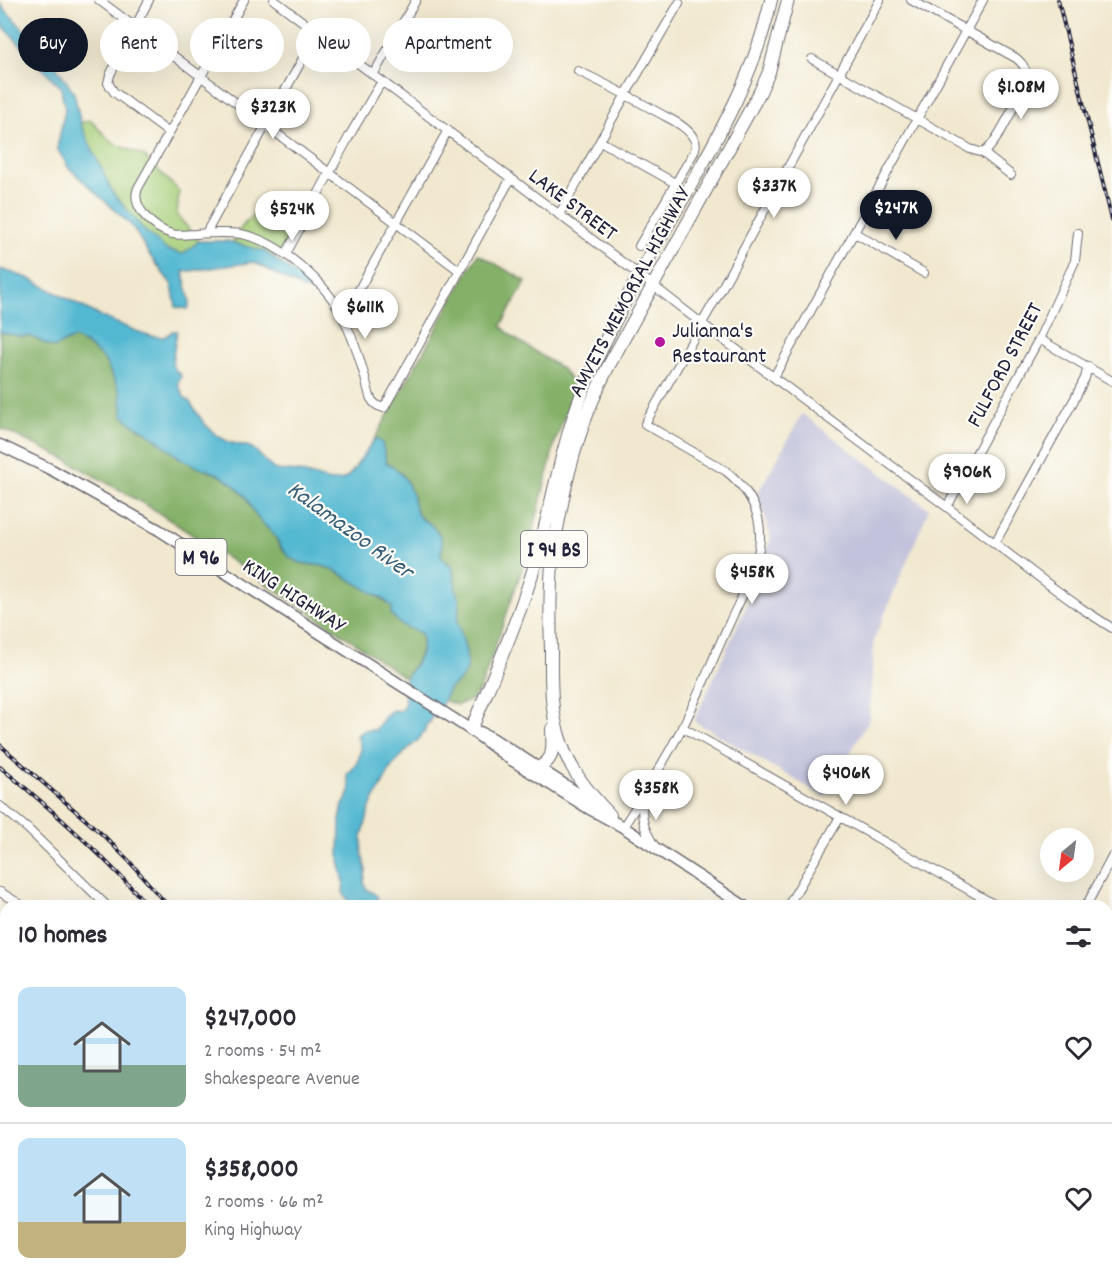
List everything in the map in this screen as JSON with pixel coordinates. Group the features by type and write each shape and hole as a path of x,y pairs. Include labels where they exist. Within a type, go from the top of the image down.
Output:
{"highway":[{"path":"646,280 699,185 710,160 710,150 746,82 761,40 771,0"},
{"name":"AMVETS MEMORIAL HIGHWAY","path":"471,730 510,635 535,565 566,437 589,376 608,334 646,280 760,92 769,72 788,0"},
{"name":"AMVETS MEMORIAL HIGHWAY","path":"610,816 577,776 558,735 552,701 550,608 552,562 563,493 590,403 646,280"},
{"name":"I 94 BS","path":"536,769 549,759 553,750 552,701"}],"main road":[{"name":"KING HIGHWAY","path":"0,445 52,470 159,530 471,730 490,745 536,769 601,808 623,827"},
{"name":"KING HIGHWAY","path":"536,769 588,808 623,827 735,900"}],"street":[{"path":"99,0 122,18"},
{"path":"139,18 149,0"},
{"path":"244,0 138,188 135,195 138,206 153,224 171,233 246,235 286,254 322,288 343,318 370,397 375,404 384,408 511,178"},
{"name":"LAKE STREET","path":"274,0 297,18"},
{"path":"373,75 416,0"},
{"path":"623,827 645,794 682,727 754,567 759,548 760,530 750,496 736,479 645,424 880,0"},
{"path":"911,0 1023,64 1027,79 1024,86 1001,130 991,146 983,153"},
{"path":"774,377 983,0"},
{"path":"559,215 680,3"},
{"path":"812,59 970,149 983,153 1011,174"},
{"path":"178,60 460,271"},
{"path":"206,233 296,70"},
{"path":"578,70 672,120 694,138 696,145 694,152 639,246"},
{"path":"112,72 108,79 114,92 169,133"},
{"name":"LAKE STREET","path":"369,72 1080,608 1112,628"},
{"path":"286,254 351,133 382,81"},
{"path":"343,318 448,130"},
{"path":"600,141 675,183"},
{"path":"855,233 924,273"},
{"name":"FULFORD STREET","path":"947,507 1039,339 1075,261 1078,233"},
{"path":"1039,339 1112,381"},
{"path":"995,543 1074,400 1088,366"},
{"path":"682,727 986,900"},
{"path":"645,794 641,811 643,821 646,832 658,850"},
{"path":"0,806 101,900"},
{"path":"792,900 840,817"},
{"path":"1089,900 1112,857"},
{"path":"0,892 13,900"}],"shaded area":[{"path":"802,414 929,509 874,639 869,720 825,797 694,721 754,589 771,538 758,493"}],"green space":[{"path":"90,120 113,143 144,156 179,191 177,215 199,241 195,259 170,261 98,184 77,124"},
{"path":"269,202 300,222 292,238 273,259 232,243 247,220"},
{"path":"478,254 526,281 501,326 514,338 561,368 576,386 555,442 529,549 480,690 471,700 457,705 443,700 449,689 466,672 467,666 466,652 458,622 459,599 452,566 441,555 442,544 438,533 418,514 406,481 396,469 386,462 382,443 377,439 374,440"},
{"path":"0,332 23,337 30,336 54,348 74,338 86,344 104,359 120,391 123,415 131,423 150,434 180,458 232,483 246,497 255,515 274,535 282,550 301,563 323,566 336,571 370,591 392,607 408,628 421,633 421,652 405,678 153,509 63,458 0,428"}],"water":[{"path":"0,4 18,23 18,42 0,23"},
{"path":"46,72 60,72 74,93 81,125 113,193 144,230 167,250 183,254 199,241 227,241 264,251 299,277 311,290 303,289 254,262 183,272 190,301 188,309 176,307 172,285 132,226 68,167 57,148 65,110 61,88"},
{"name":"Kalamazoo River","path":"0,269 28,278 102,317 136,331 161,337 177,331 172,363 177,373 180,373 178,384 184,397 215,434 228,442 250,447 276,470 298,472 330,481 341,480 352,472 374,440 377,439 382,443 386,462 396,469 406,481 418,514 439,535 442,544 441,556 452,566 459,599 458,622 466,652 467,666 461,679 449,689 441,706 432,715 425,731 393,765 370,807 362,837 362,852 366,870 364,883 367,889 377,896 378,900 348,900 343,892 344,882 339,860 340,820 343,805 350,790 347,774 359,757 358,734 364,730 375,730 388,713 393,710 400,711 403,707 404,683 420,655 421,633 401,625 391,614 392,607 383,599 336,571 323,566 301,563 290,558 274,535 255,515 246,497 232,483 218,474 180,458 150,434 131,423 123,415 120,391 104,359 86,344 74,338 54,348 30,336 23,337 0,332"}],"railway":[{"path":"1058,0 1112,220"},
{"path":"0,745 103,835 163,900"},
{"path":"0,767 77,834 142,900"}],"place":[{"name":"Julianna's Restaurant","path":"660,342"}]}
